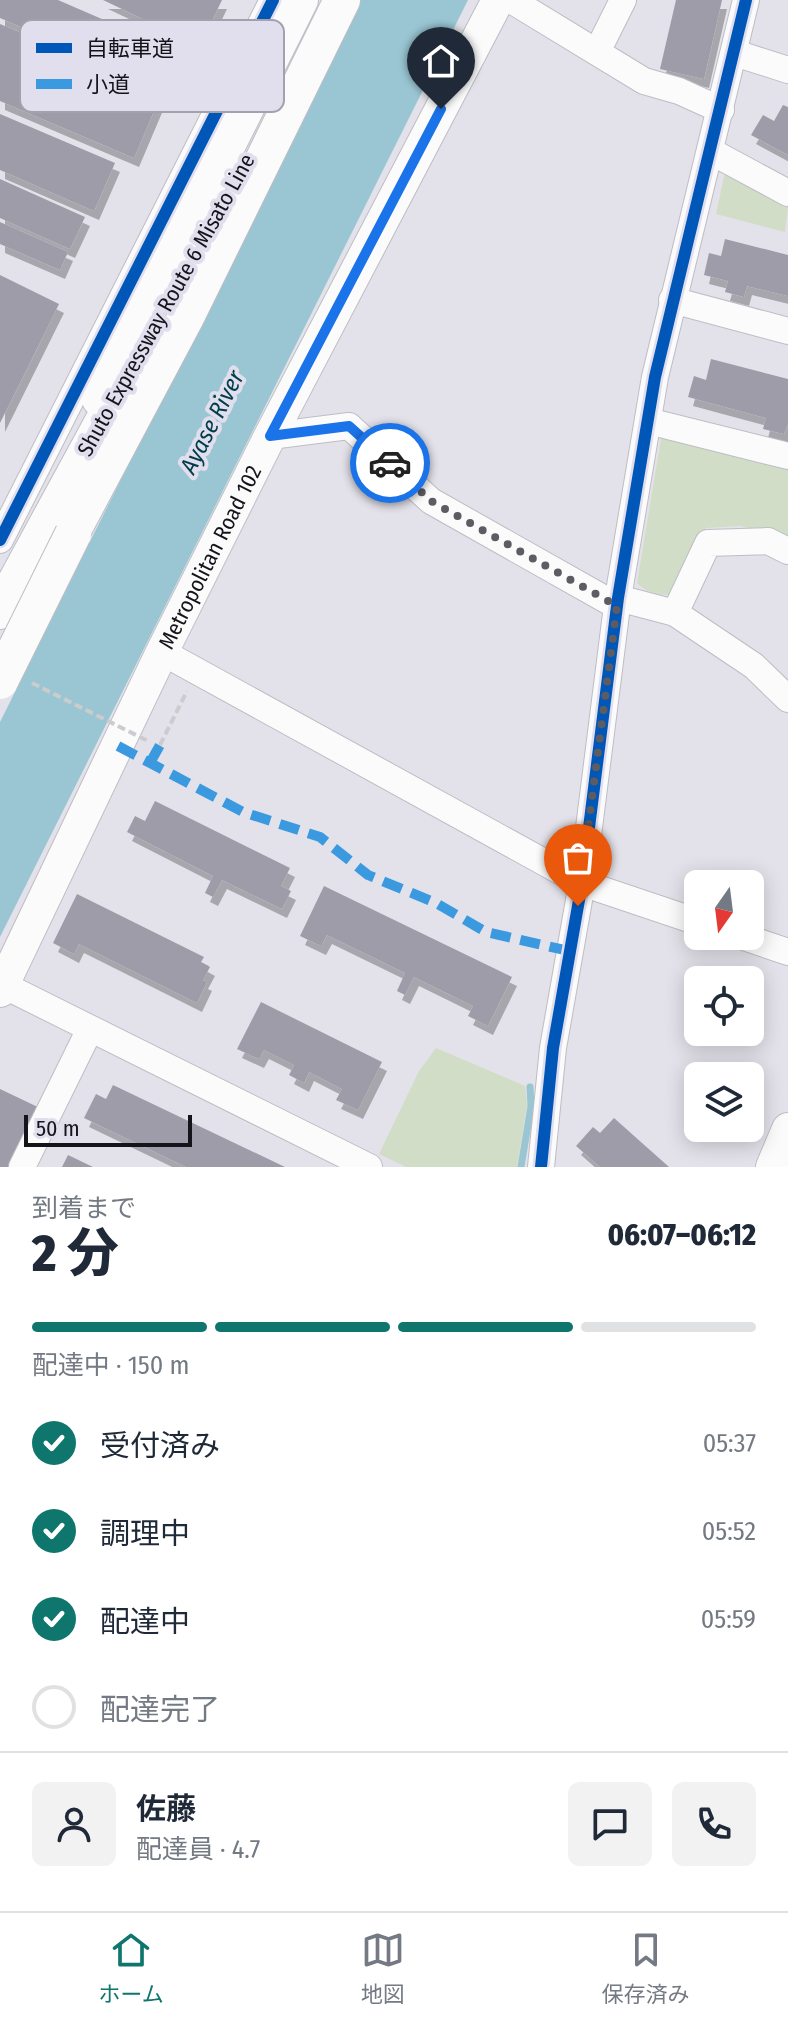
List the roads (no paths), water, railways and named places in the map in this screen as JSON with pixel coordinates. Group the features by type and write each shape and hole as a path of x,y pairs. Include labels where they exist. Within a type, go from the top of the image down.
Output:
{"highway":[{"name":"Shuto Expressway Route 6 Misato Line","path":"284,32 300,0"},
{"name":"Shuto Expressway Route 6 Misato Line","path":"284,90 333,0"},
{"path":"9,673 73,534 186,317 342,0"},
{"name":"Shuto Expressway Route 6 Misato Line","path":"0,597 244,112"},
{"name":"Shuto Expressway Route 6 Misato Line","path":"0,611 272,112"}],"main road":[{"name":"Metropolitan Road 102","path":"2,988 162,652 270,436 498,0"},
{"path":"772,1167 788,1129"}],"street":[{"path":"262,20 273,0"},
{"path":"511,0 644,81 679,91 721,110"},
{"path":"597,52 623,0"},
{"path":"541,1167 553,1048 582,883 618,602 648,421 672,300 746,0"},
{"path":"735,53 788,70"},
{"path":"0,540 9,502 214,112"},
{"path":"710,151 788,193"},
{"path":"672,300 788,331"},
{"path":"648,421 788,456"},
{"path":"270,436 349,426 431,501 618,602 675,613 754,666 788,699"},
{"path":"675,613 708,543 768,541 788,551"},
{"path":"162,652 582,883 684,917"},
{"path":"764,944 788,952"},
{"path":"2,988 369,1167"},
{"path":"22,1167 90,1029"}],"water":[{"name":"Ayase River","path":"360,0 468,0 0,937 0,722"}],"waterway":[{"path":"521,1167 531,1106 530,1087"}]}
